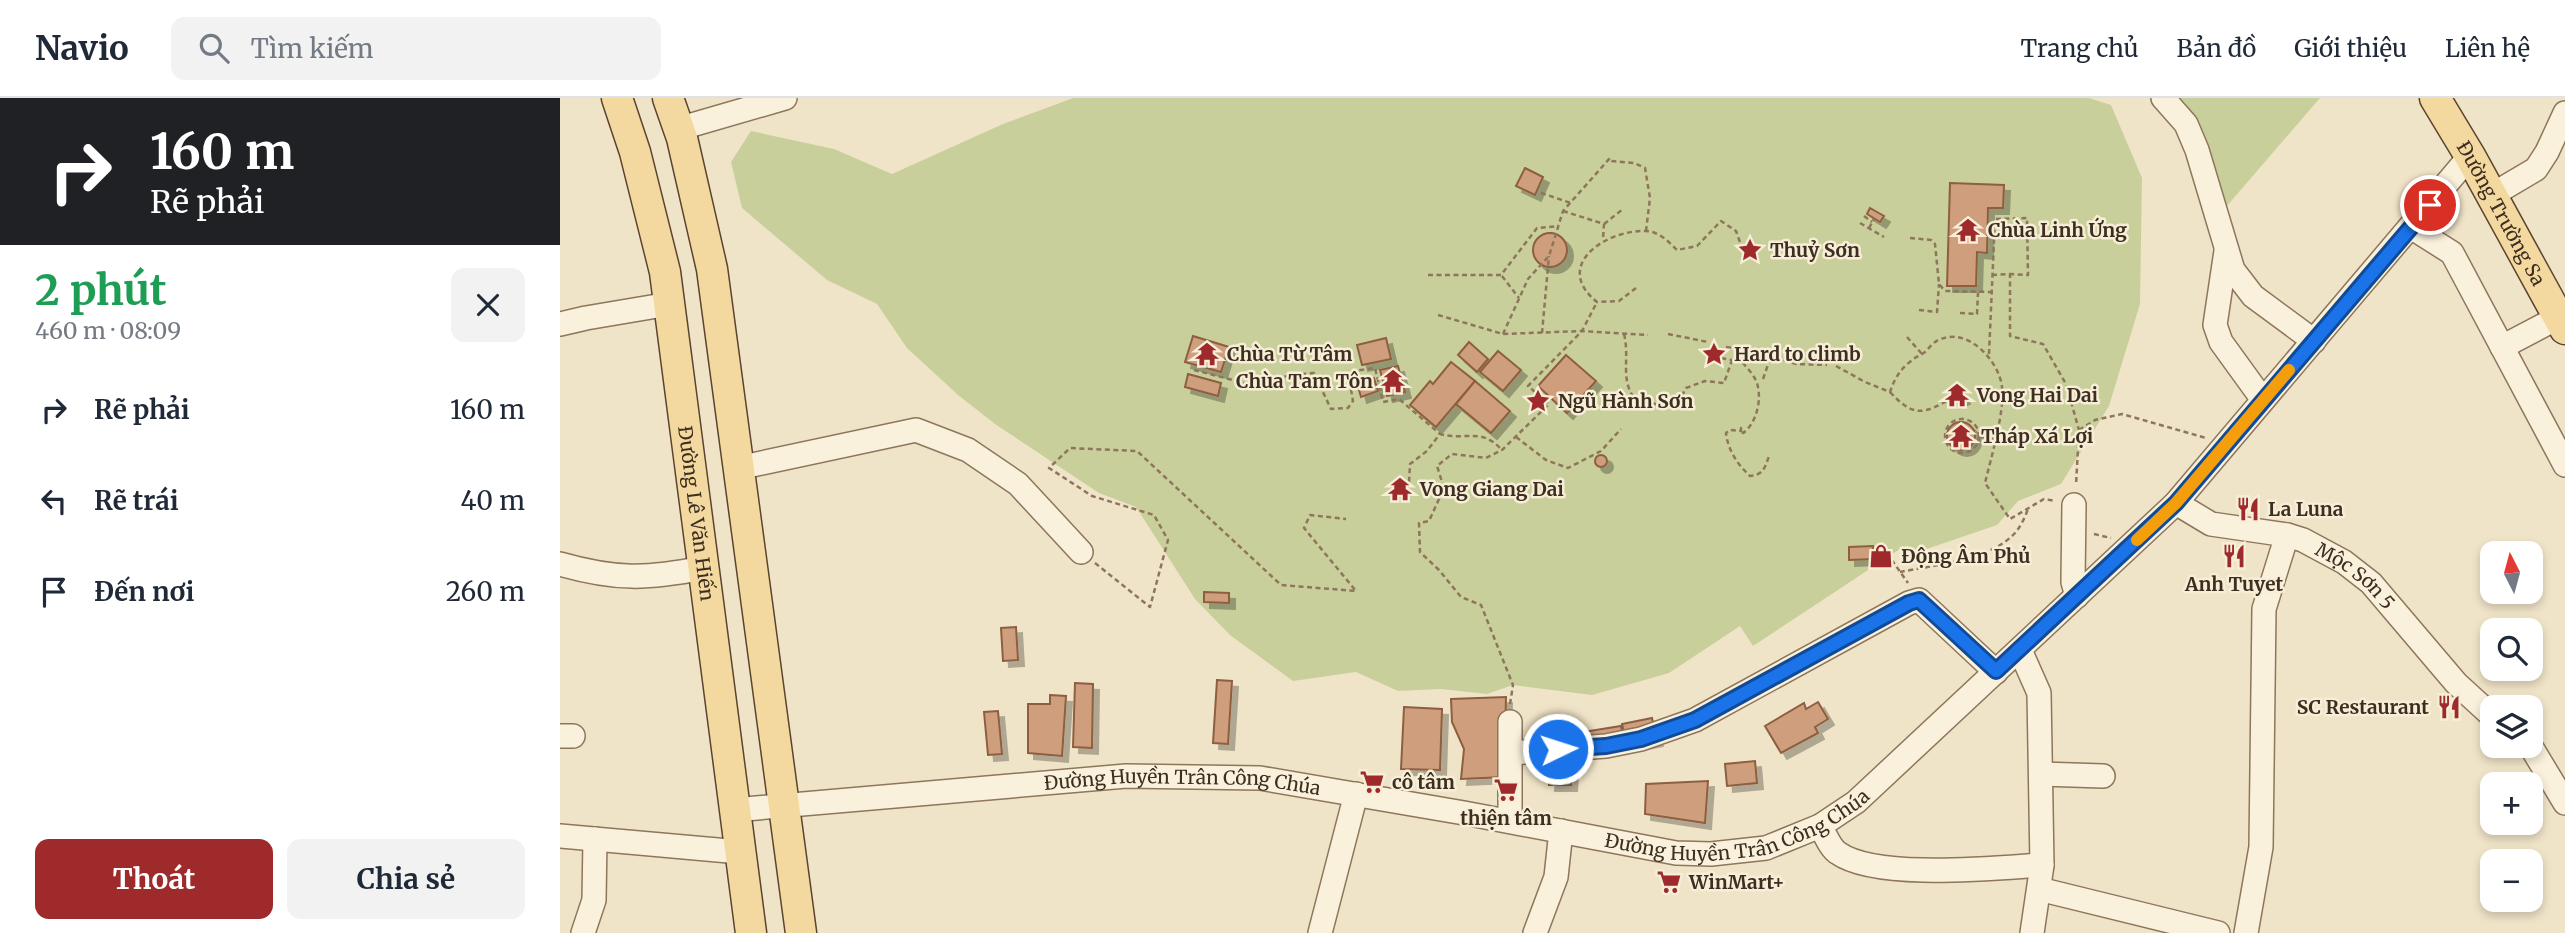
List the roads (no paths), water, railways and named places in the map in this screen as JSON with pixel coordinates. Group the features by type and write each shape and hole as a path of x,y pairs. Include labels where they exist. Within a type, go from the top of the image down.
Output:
{"main road":[{"name":"Đường Lê Văn Hiến","path":"617,98 635,152 665,272 751,933"},
{"path":"668,98 712,269 801,933"},
{"name":"Đường Trường Sa","path":"2435,98 2562,323"}],"street":[{"path":"678,129 785,98"},
{"path":"2163,98 2186,124 2197,150 2233,270 2253,296 2314,341"},
{"path":"2492,195 2536,169 2565,113"},
{"name":"Đường Huyền Trân Công Chúa","path":"734,810 1126,776 1260,778 1510,821 1675,853 1711,854 1766,848 1820,826 1856,802 2176,503 2470,156"},
{"path":"2411,227 2452,253 2565,465"},
{"path":"2226,251 2215,325 2221,342 2263,400"},
{"path":"560,324 669,304"},
{"path":"2502,347 2562,323"},
{"path":"738,468 916,430 968,450 1018,484 1081,552"},
{"name":"Mộc Sơn 5","path":"2176,503 2211,524 2287,535 2319,547 2344,562 2371,583 2456,683 2480,705"},
{"path":"2074,505 2073,582 2077,596"},
{"path":"2245,933 2261,848 2264,609 2287,535"},
{"path":"560,564 632,578 703,568"},
{"path":"1511,752 1606,746 1641,739 1695,720 1919,600 1996,671"},
{"path":"2020,650 2039,692 2042,865 2032,933"},
{"path":"1510,722 1510,821"},
{"path":"2541,758 2559,778 2565,803"},
{"path":"2041,774 2103,776"},
{"path":"1320,933 1356,794"},
{"path":"1820,826 1835,852 1860,864 1936,870 2042,865"},
{"path":"1535,933 1556,877 1561,831"},
{"path":"560,836 740,852"},
{"path":"583,933 594,900 595,839"},
{"path":"2039,889 2218,933"}],"place":[{"name":"Chùa Linh Ứng","path":"1968,230"},
{"name":"Thuỷ Sơn","path":"1750,250"},
{"name":"Chùa Từ Tâm","path":"1207,354"},
{"name":"Hard to climb","path":"1714,354"},
{"name":"Chùa Tam Tôn","path":"1393,381"},
{"name":"Vong Hai Dai","path":"1957,395"},
{"name":"Ngũ Hành Sơn","path":"1538,401"},
{"name":"Tháp Xá Lợi","path":"1961,436"},
{"name":"Vong Giang Dai","path":"1400,489"},
{"name":"La Luna","path":"2248,509"},
{"name":"Động Âm Phủ","path":"1881,556"},
{"name":"Anh Tuyet","path":"2234,556"},
{"name":"SC Restaurant","path":"2449,707"},
{"name":"cô tâm","path":"1372,782"},
{"name":"thiện tâm","path":"1506,790"},
{"name":"WinMart+","path":"1669,882"}]}
